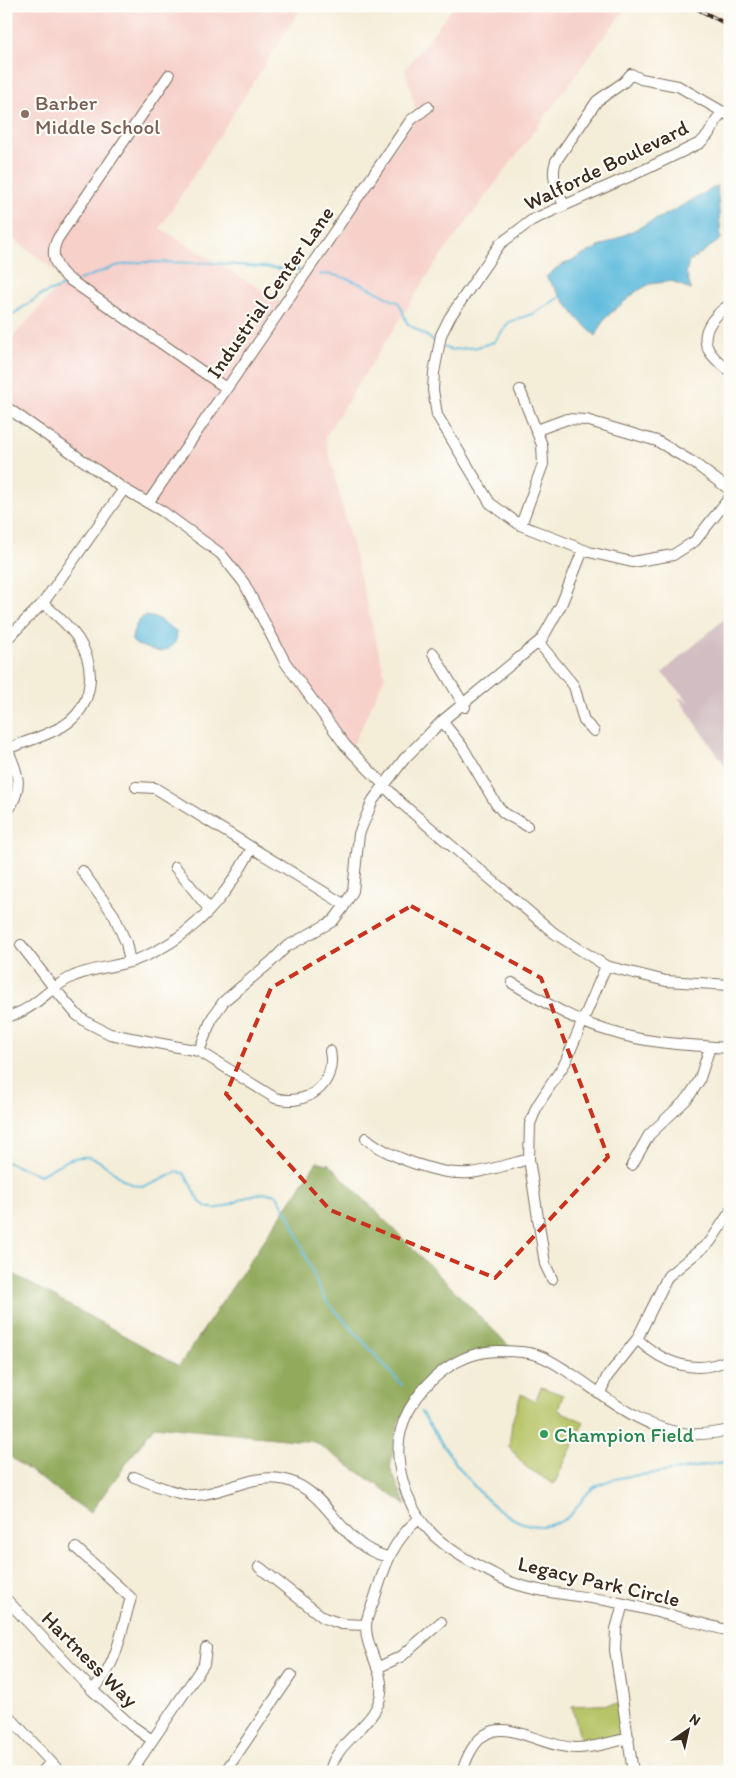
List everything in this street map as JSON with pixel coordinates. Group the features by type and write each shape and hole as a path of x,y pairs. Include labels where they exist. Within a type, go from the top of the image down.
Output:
{"street":[{"path":"564,206 554,181 552,170 556,161 597,102 624,82 631,74 678,86 726,114"},
{"path":"169,75 58,238 53,256 58,269 70,280 226,388"},
{"name":"Industrial Center Lane","path":"148,503 411,120 428,107"},
{"name":"Walforde Boulevard","path":"726,114 700,142 646,169 532,220 500,244 450,317 441,335 433,390 437,415 490,502 521,525 586,551 632,562 673,555 695,541 730,496"},
{"path":"730,305 707,328 705,336 706,346 712,357 730,371"},
{"path":"520,390 542,445 543,464 521,525"},
{"path":"6,407 124,489 204,540 221,554 236,571 285,662 303,690 345,745 400,802 554,933 606,966 666,981 730,985"},
{"path":"537,430 567,419 586,420 657,441 694,463 730,490"},
{"path":"6,640 43,603 124,489"},
{"path":"199,1051 212,1018 224,1001 286,947 333,921 353,891 359,834 366,814 385,785 405,758 464,705 541,645 556,630 586,551"},
{"path":"6,814 16,797 19,786 16,768 7,749 63,726 79,712 89,694 90,673 84,649 77,637 43,603"},
{"path":"541,645 574,686 584,721 594,731"},
{"path":"433,653 464,705"},
{"path":"444,724 462,746 496,804 504,813 527,826"},
{"path":"136,787 155,788 345,905"},
{"path":"6,1017 24,1012 73,976 130,962 159,951 182,935 209,909 227,889 252,848"},
{"path":"175,867 209,909"},
{"path":"82,871 114,916 126,943 130,962"},
{"path":"21,945 77,1015 110,1034 199,1051 275,1098 288,1102 304,1098 314,1092 326,1080 332,1061 330,1051"},
{"path":"552,1279 545,1264 529,1159 530,1124 537,1106 565,1063 606,966"},
{"path":"512,983 582,1022 612,1033 642,1039 730,1048"},
{"path":"632,1165 649,1135 688,1098 699,1081 710,1047"},
{"path":"366,1138 395,1157 456,1173 470,1173 529,1159"},
{"path":"600,1393 607,1377 637,1339 668,1276 710,1242 730,1212"},
{"path":"637,1339 665,1360 683,1367 701,1368 730,1358"},
{"name":"Legacy Park Circle","path":"730,1430 705,1434 668,1430 635,1416 544,1358 527,1353 495,1351 477,1354 441,1372 417,1396 405,1417 400,1432 398,1462 409,1502 419,1519 436,1539 455,1554 512,1583 622,1604 730,1631"},
{"path":"134,1477 193,1495 260,1479 286,1480 314,1495 353,1540 375,1554 388,1557"},
{"path":"330,1772 332,1762 340,1750 372,1716 381,1693 366,1625 388,1557 400,1537 419,1519"},
{"path":"76,1548 131,1598 116,1655 108,1670 92,1690"},
{"path":"259,1567 324,1618 342,1624 366,1625"},
{"name":"Hartness Way","path":"6,1599 92,1690 127,1722 152,1740"},
{"path":"622,1604 616,1628 615,1650 633,1772"},
{"path":"377,1668 402,1656 441,1622"},
{"path":"131,1772 204,1664 206,1648"},
{"path":"225,1772 291,1675"},
{"path":"6,1713 60,1772"},
{"path":"462,1772 476,1744 486,1735 501,1729 513,1730 552,1744 575,1748 591,1747 629,1738"},
{"path":"42,1772 51,1762"}],"highlighted area":[{"path":"411,906 541,978 608,1157 495,1278 330,1210 226,1094 271,988"}],"shaded area":[{"path":"6,6 294,6 300,10 160,228 281,302 418,116 405,70 454,6 627,6 433,267 325,437 385,676 347,758 301,690 259,608 207,541 6,403 6,344 66,279 6,233"},
{"path":"730,614 730,773 678,697 689,702 662,673"}],"green space":[{"path":"317,1162 329,1164 516,1353 481,1350 421,1387 398,1423 390,1468 406,1505 315,1442 154,1426 90,1513 6,1454 6,1270 179,1366"},
{"name":"Champion Field","path":"541,1387 563,1395 558,1410 584,1422 554,1484 526,1467 509,1447 512,1422 521,1394 535,1402"},
{"path":"618,1704 622,1731 618,1736 581,1742 572,1706"}],"water":[{"path":"730,183 730,251 723,192 724,187"},
{"path":"717,186 721,239 689,262 686,272 691,290 672,281 650,284 637,291 605,318 596,336 579,320 546,277 558,267 669,213"},
{"path":"145,616 157,618 176,631 176,639 171,647 160,652 137,645 132,641 136,627"}],"waterway":[{"path":"79,280 116,266 140,262 213,263 299,270"},
{"path":"319,275 328,274 348,279 399,303 407,323 434,341"},
{"path":"6,319 41,295 66,285"},
{"path":"444,347 450,350 477,347 494,342 509,322 535,313 560,297"},
{"path":"6,1162 40,1175 71,1159 93,1158 101,1162 123,1180 142,1186 155,1183 177,1172 183,1173 189,1180 200,1202 212,1208 220,1208 256,1194 277,1195 291,1219 325,1299 402,1385"},
{"path":"421,1412 460,1469 477,1490 496,1507 515,1520 536,1526 564,1520 575,1510 587,1493 607,1481 730,1461"}],"railway":[{"path":"692,6 730,26"}],"place":[{"name":"Barber Middle School","path":"25,114"},
{"name":"Champion Field","path":"544,1434"}]}
